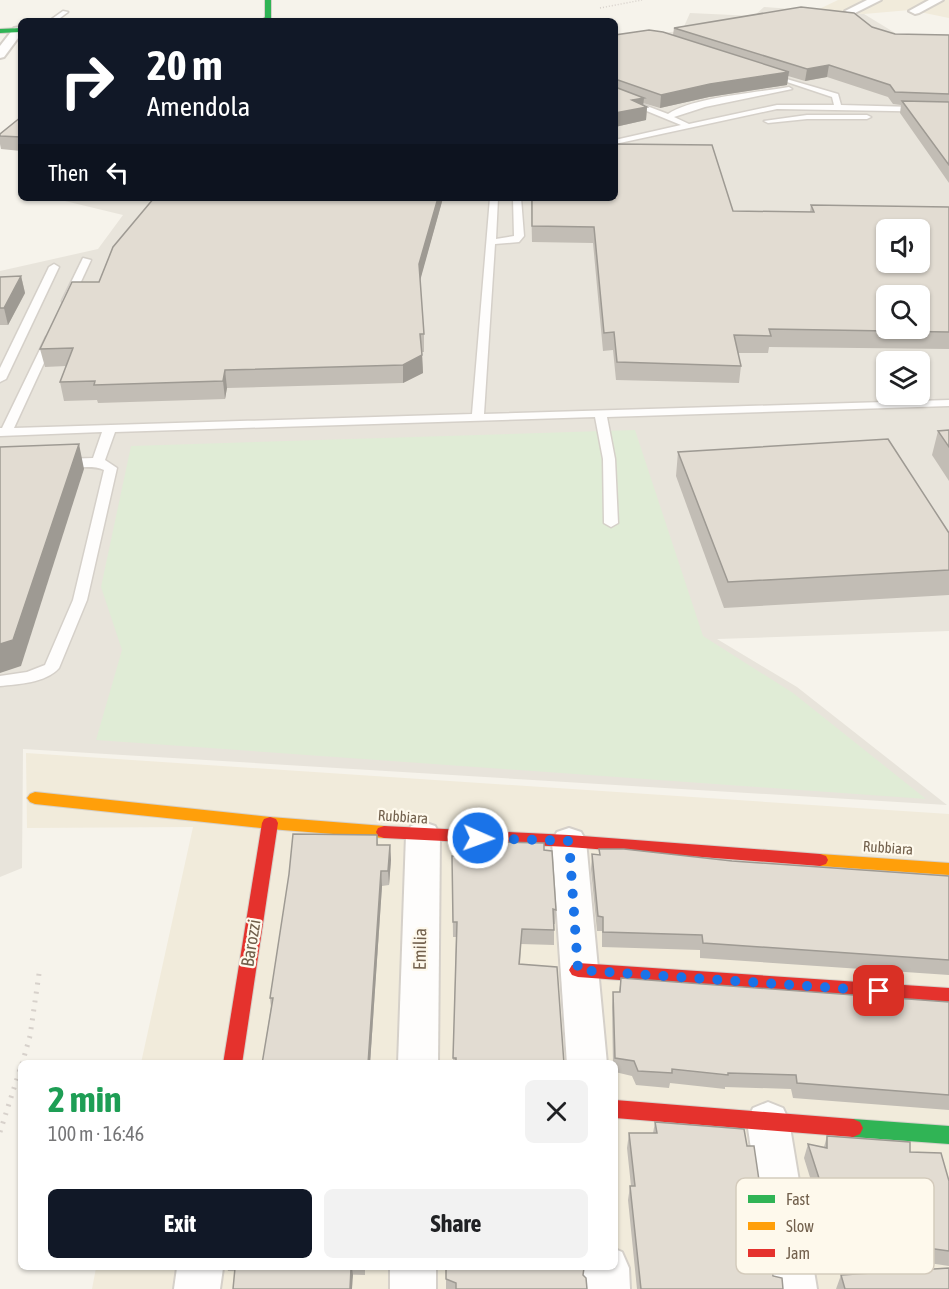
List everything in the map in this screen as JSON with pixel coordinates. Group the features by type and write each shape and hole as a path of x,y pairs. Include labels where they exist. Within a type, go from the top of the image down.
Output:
{"street":[{"path":"268,0 268,18"},
{"path":"851,16 876,0"},
{"path":"915,11 938,0"},
{"path":"0,31 18,30"},
{"path":"0,54 18,31"},
{"name":"Rubbiara","path":"35,798 270,823 423,836 569,841 949,869"},
{"name":"Barozzi","path":"233,1060 270,823"},
{"name":"Emilia","path":"418,1060 423,836"},
{"path":"569,841 587,1060"},
{"path":"578,970 949,996"},
{"path":"618,1109 768,1121 947,1141"},
{"path":"768,1121 777,1178"},
{"path":"197,1289 200,1270"},
{"path":"413,1270 413,1289"},
{"path":"606,1270 608,1289"},
{"path":"792,1274 794,1289"}],"lane":[{"path":"56,18 65,12"},
{"path":"765,73 835,96 838,106"},
{"path":"669,117 671,113 691,108 789,89"},
{"path":"807,105 816,100 816,95 821,92"},
{"path":"618,97 688,126"},
{"path":"618,141 777,107 807,105 949,110"},
{"path":"768,121 807,117 878,117 883,116 883,107"},
{"path":"478,417 494,201"},
{"path":"489,242 516,240 519,236 517,201"},
{"path":"86,260 4,431 949,403"},
{"path":"0,379 54,267"},
{"path":"600,413 609,459 611,523"},
{"path":"98,462 110,428"},
{"path":"0,681 30,677 51,668 80,600 111,471 108,465 98,462 45,464"}],"path":[{"path":"600,8 642,0"},
{"path":"23,1060 30,1036 40,967"},
{"path":"0,1132 18,1075"}],"shaded area":[{"path":"838,0 949,0 949,18 910,10 864,14 815,11"},
{"path":"764,7 864,14 905,39 949,42 949,631 717,639 797,687 947,805 23,749 22,868 0,877 0,271 98,249 123,215 65,201 618,201 618,37 682,31 690,13 754,16"},
{"path":"26,753 949,814 949,1289 92,1289 96,1270 618,1270 618,1060 142,1060 193,827 27,828"}],"green space":[{"path":"635,430 703,636 793,693 926,799 96,740 122,650 101,587 131,446"}],"building":[{"path":"801,7 854,13 872,27 895,34 949,35 949,94 895,92 890,85 829,65 807,69 674,28"},
{"path":"649,30 663,32 789,72 710,84 661,95 618,80 618,35"},
{"path":"618,88 644,98 632,100 647,107 618,112"},
{"path":"902,101 949,102 949,165"},
{"path":"18,119 18,137 0,136"},
{"path":"618,144 712,145 733,211 814,212 811,205 949,207 949,332 930,332 930,285 876,285 876,331 769,329 771,336 734,335 741,366 617,362 614,332 604,333 594,227 532,226 532,201 618,201"},
{"path":"151,201 437,201 419,264 424,334 420,334 422,355 403,365 225,370 223,381 94,385 95,381 60,382 73,348 40,349 72,282 99,282 113,247"},
{"path":"21,276 4,308 0,308 0,277"},
{"path":"949,430 949,447 938,431"},
{"path":"888,439 949,533 949,570 728,582 678,452"},
{"path":"79,444 13,640 0,644 0,447"},
{"path":"293,834 377,835 377,845 390,845 388,871 381,871 368,1060 263,1060"},
{"path":"455,841 544,843 544,850 552,851 556,910 553,909 554,930 522,929 519,964 557,967 564,1060 456,1060 453,1058 457,922 453,922 452,856 454,856"},
{"path":"599,849 624,849 732,861 949,876 949,960 703,943 702,935 603,932 603,917 598,916 592,854 600,855"},
{"path":"621,978 949,1002 949,1095 797,1083 796,1075 728,1073 728,1075 672,1069 672,1073 638,1071 634,1061 615,1058 613,992 620,992"},
{"path":"655,1122 744,1129 747,1146 754,1146 759,1178 736,1178 736,1274 773,1274 782,1278 783,1289 641,1289 630,1186 635,1186 629,1133 657,1133"},
{"path":"827,1136 910,1142 910,1152 941,1153 949,1181 949,1251 934,1249 934,1178 819,1178 808,1144 827,1148"},
{"path":"949,1268 949,1289 845,1289 841,1275 934,1274 934,1269"},
{"path":"235,1270 351,1270 350,1289 233,1289"},
{"path":"446,1270 584,1270 587,1289 456,1289 456,1283 446,1279"}],"traffic: fast":[{"path":"268,0 268,18"},
{"path":"0,31 18,30"},
{"path":"853,1128 949,1135"}],"traffic: slow":[{"path":"35,798 270,823 384,832"},
{"path":"820,860 949,869"}],"traffic: jam":[{"path":"233,1060 270,823"},
{"path":"384,832 569,841 820,860"},
{"path":"578,970 949,996"},
{"path":"618,1109 853,1128"}],"route":[{"path":"478,838 569,841 578,970 879,991"}]}
